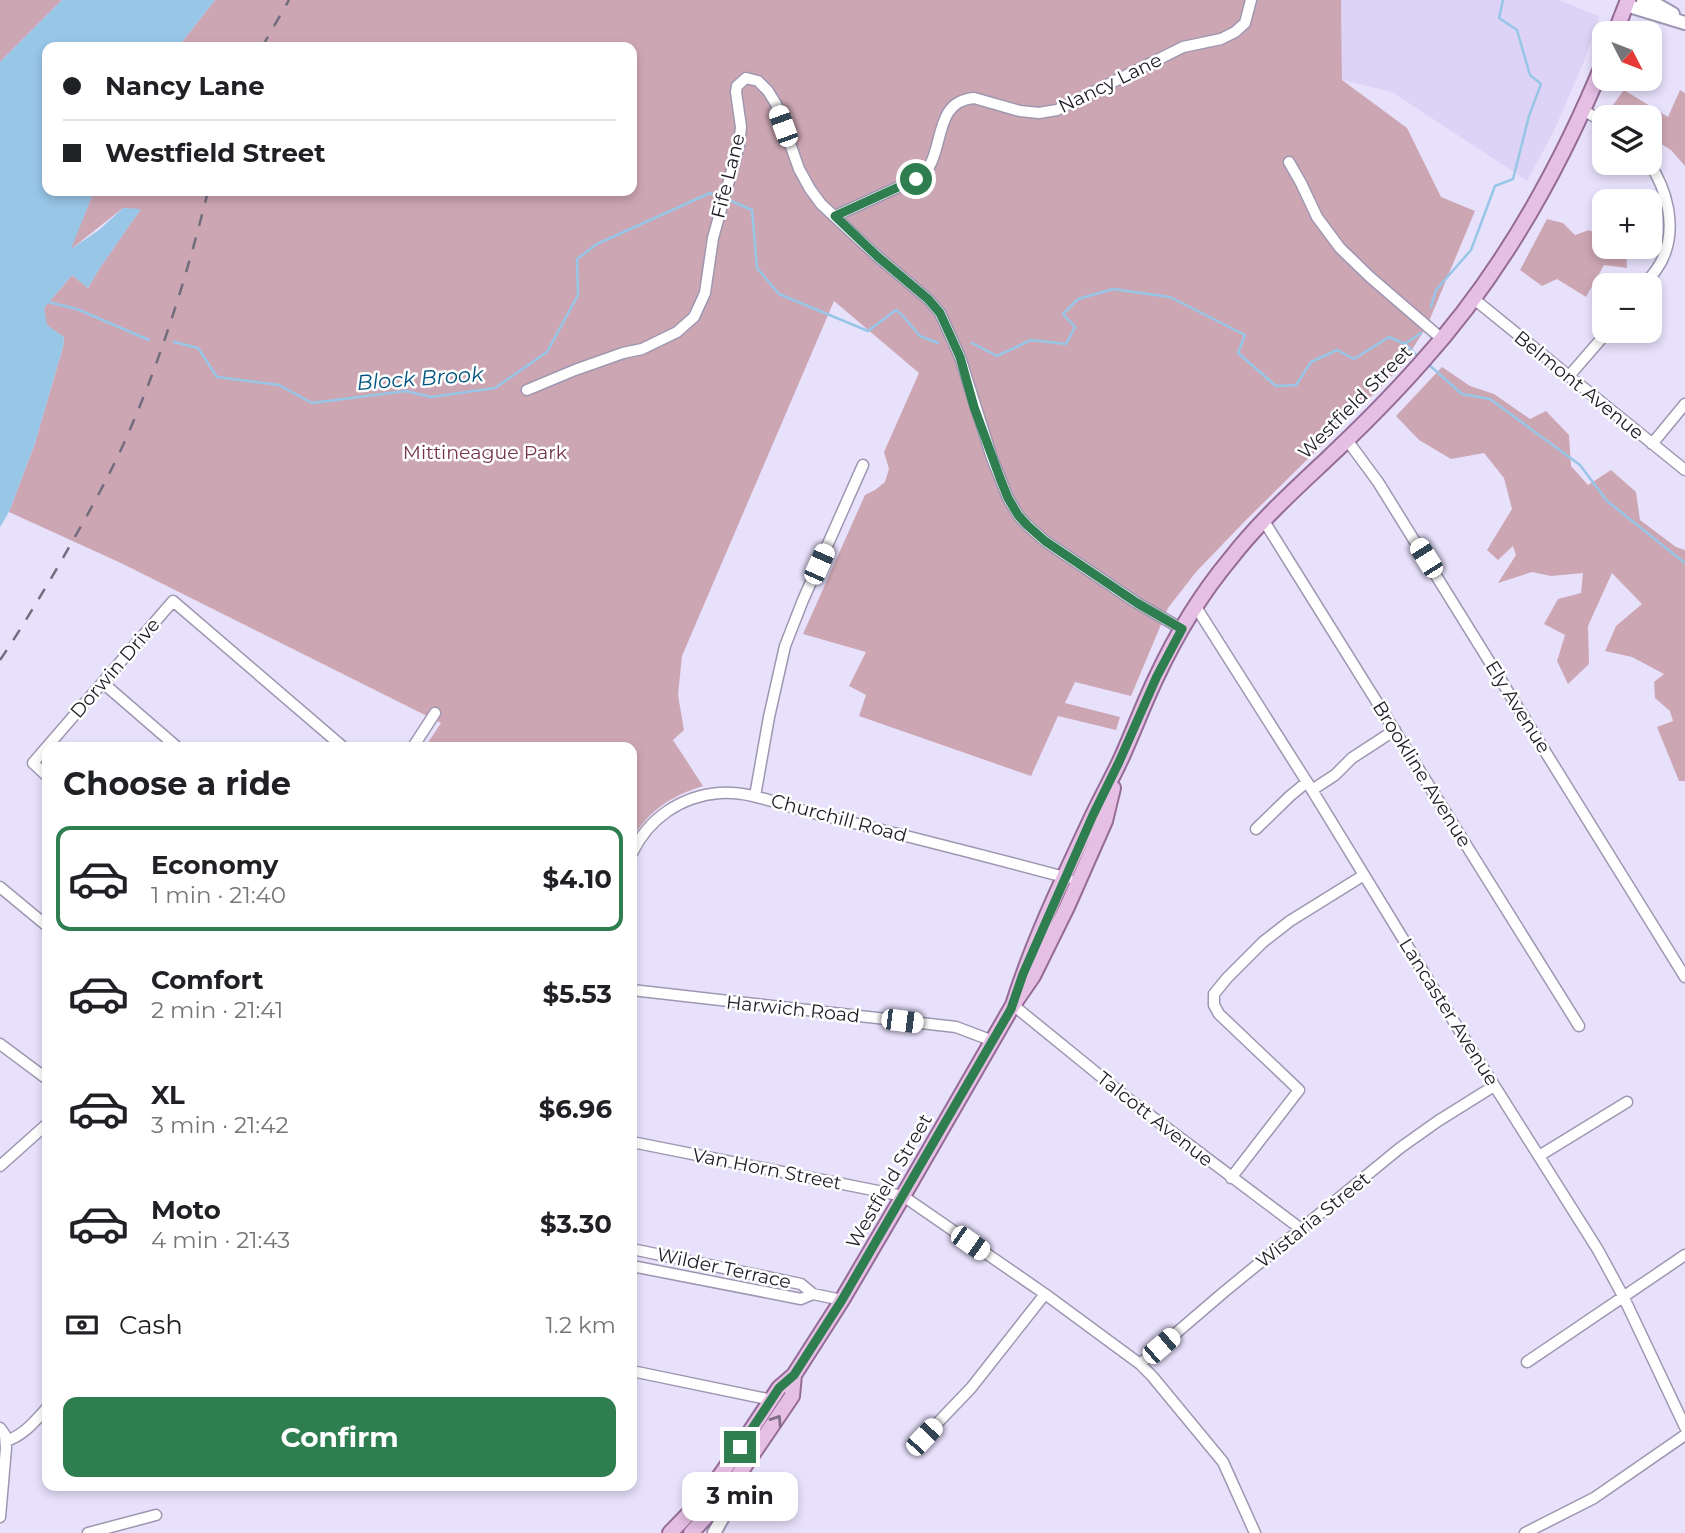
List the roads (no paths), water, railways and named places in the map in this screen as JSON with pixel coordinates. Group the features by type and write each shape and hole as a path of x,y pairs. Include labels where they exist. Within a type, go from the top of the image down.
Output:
{"main road":[{"path":"1643,0 1652,2 1685,22"},
{"path":"1620,21 1627,3 1685,22"},
{"name":"Westfield Street","path":"670,1533 712,1488 779,1388 794,1375 842,1300 993,1041 1013,1004 1023,974 1105,821 1119,762 1157,676 1196,607 1229,559 1424,360 1474,299 1536,203 1565,149 1592,89"},
{"name":"Westfield Street","path":"695,1531 747,1465 792,1396 794,1375"},
{"path":"714,1533 737,1492 747,1465"}],"street":[{"name":"Nancy Lane","path":"835,216 926,172 932,162 945,118 958,102 974,97 1020,111 1040,113 1058,110 1183,47 1221,39 1235,33 1245,23 1251,0"},
{"name":"Fife Lane","path":"527,390 584,366 642,349 677,332 694,317 705,293 710,250 739,145 741,127 737,86 746,78 758,81 776,104 799,169 821,204 928,299 940,313 960,357 974,407 1000,478 1018,515 1045,541 1137,603 1182,629"},
{"path":"1583,110 1592,115"},
{"path":"1289,162 1318,217 1339,247 1442,339"},
{"path":"1655,273 1664,257 1669,231 1666,198 1656,175"},
{"name":"Belmont Avenue","path":"1474,299 1685,470"},
{"path":"1569,376 1598,343"},
{"path":"1652,444 1685,404"},
{"name":"Ely Avenue","path":"1347,440 1385,492 1685,977"},
{"path":"755,796 785,646 863,465"},
{"name":"Brookline Avenue","path":"1264,521 1579,1026"},
{"name":"Dorwin Drive","path":"52,742 173,601 337,742"},
{"name":"Lancaster Avenue","path":"1196,607 1598,1250 1623,1296 1685,1427"},
{"path":"103,683 171,742"},
{"path":"416,742 435,713"},
{"path":"1256,829 1290,796 1335,775 1352,758 1395,730"},
{"name":"Dorwin Drive","path":"42,754 33,764 42,772"},
{"name":"Churchill Road","path":"637,846 652,823 673,807 720,793 755,796 1072,879"},
{"path":"1231,1178 1298,1090 1219,1014 1214,1005 1214,994 1272,934 1364,875"},
{"path":"0,887 42,922"},
{"name":"Harwich Road","path":"637,991 956,1027 993,1041"},
{"name":"Talcott Avenue","path":"1013,1004 1131,1101 1301,1229"},
{"path":"0,1044 42,1075"},
{"name":"Wistaria Street","path":"1140,1364 1400,1148 1494,1086"},
{"path":"1539,1156 1627,1102"},
{"path":"0,1166 42,1129"},
{"name":"Van Horn Street","path":"637,1143 903,1196"},
{"path":"903,1196 1045,1294 1140,1364 1223,1462 1255,1533"},
{"name":"Wilder Terrace","path":"637,1250 802,1284 813,1294 842,1300"},
{"path":"1527,1362 1685,1255"},
{"path":"696,1279 700,1263"},
{"name":"Wilder Terrace","path":"637,1267 801,1299 813,1294"},
{"path":"924,1437 971,1388 1045,1294"},
{"path":"637,1372 772,1400"},
{"path":"6,1441 27,1430 42,1414"},
{"path":"0,1428 6,1441 0,1517"},
{"path":"1525,1533 1594,1498 1685,1435"},
{"path":"88,1533 156,1515"}],"water":[{"path":"62,0 215,0 182,42 42,42 42,196 92,196 71,249 99,230 123,208 141,209 88,288 72,275 44,308 47,325 64,337 63,347 35,443 9,512 0,527 0,62"}],"waterway":[{"path":"1431,307 1436,290 1471,250 1495,186 1513,179 1529,116 1541,84 1530,75 1517,30 1499,18 1503,0"},
{"name":"Block Brook","path":"174,342 198,348 217,377 279,385 312,403 406,391 431,397 495,388 547,352 578,295 577,259 597,244 710,193 717,197"},
{"name":"Block Brook","path":"729,200 752,210 757,268 779,294 868,331 896,310 920,336 938,343"},
{"name":"Block Brook","path":"972,343 997,356 1031,340 1066,344 1075,327 1063,314 1078,299 1113,289 1170,297 1245,335 1238,353 1276,386 1296,385 1311,362 1337,350 1354,359 1389,337 1405,344 1420,358"},
{"name":"Block Brook","path":"48,302 77,309 149,340"},
{"path":"1406,343 1421,333"},
{"name":"Block Brook","path":"1428,364 1462,394 1490,399 1580,465 1607,501 1685,563"}],"railway":[{"path":"265,42 289,0"},
{"path":"0,660 65,554 124,443 172,319 207,196"}],"park label":[{"name":"Mittineague Park","path":"485,452"}]}
